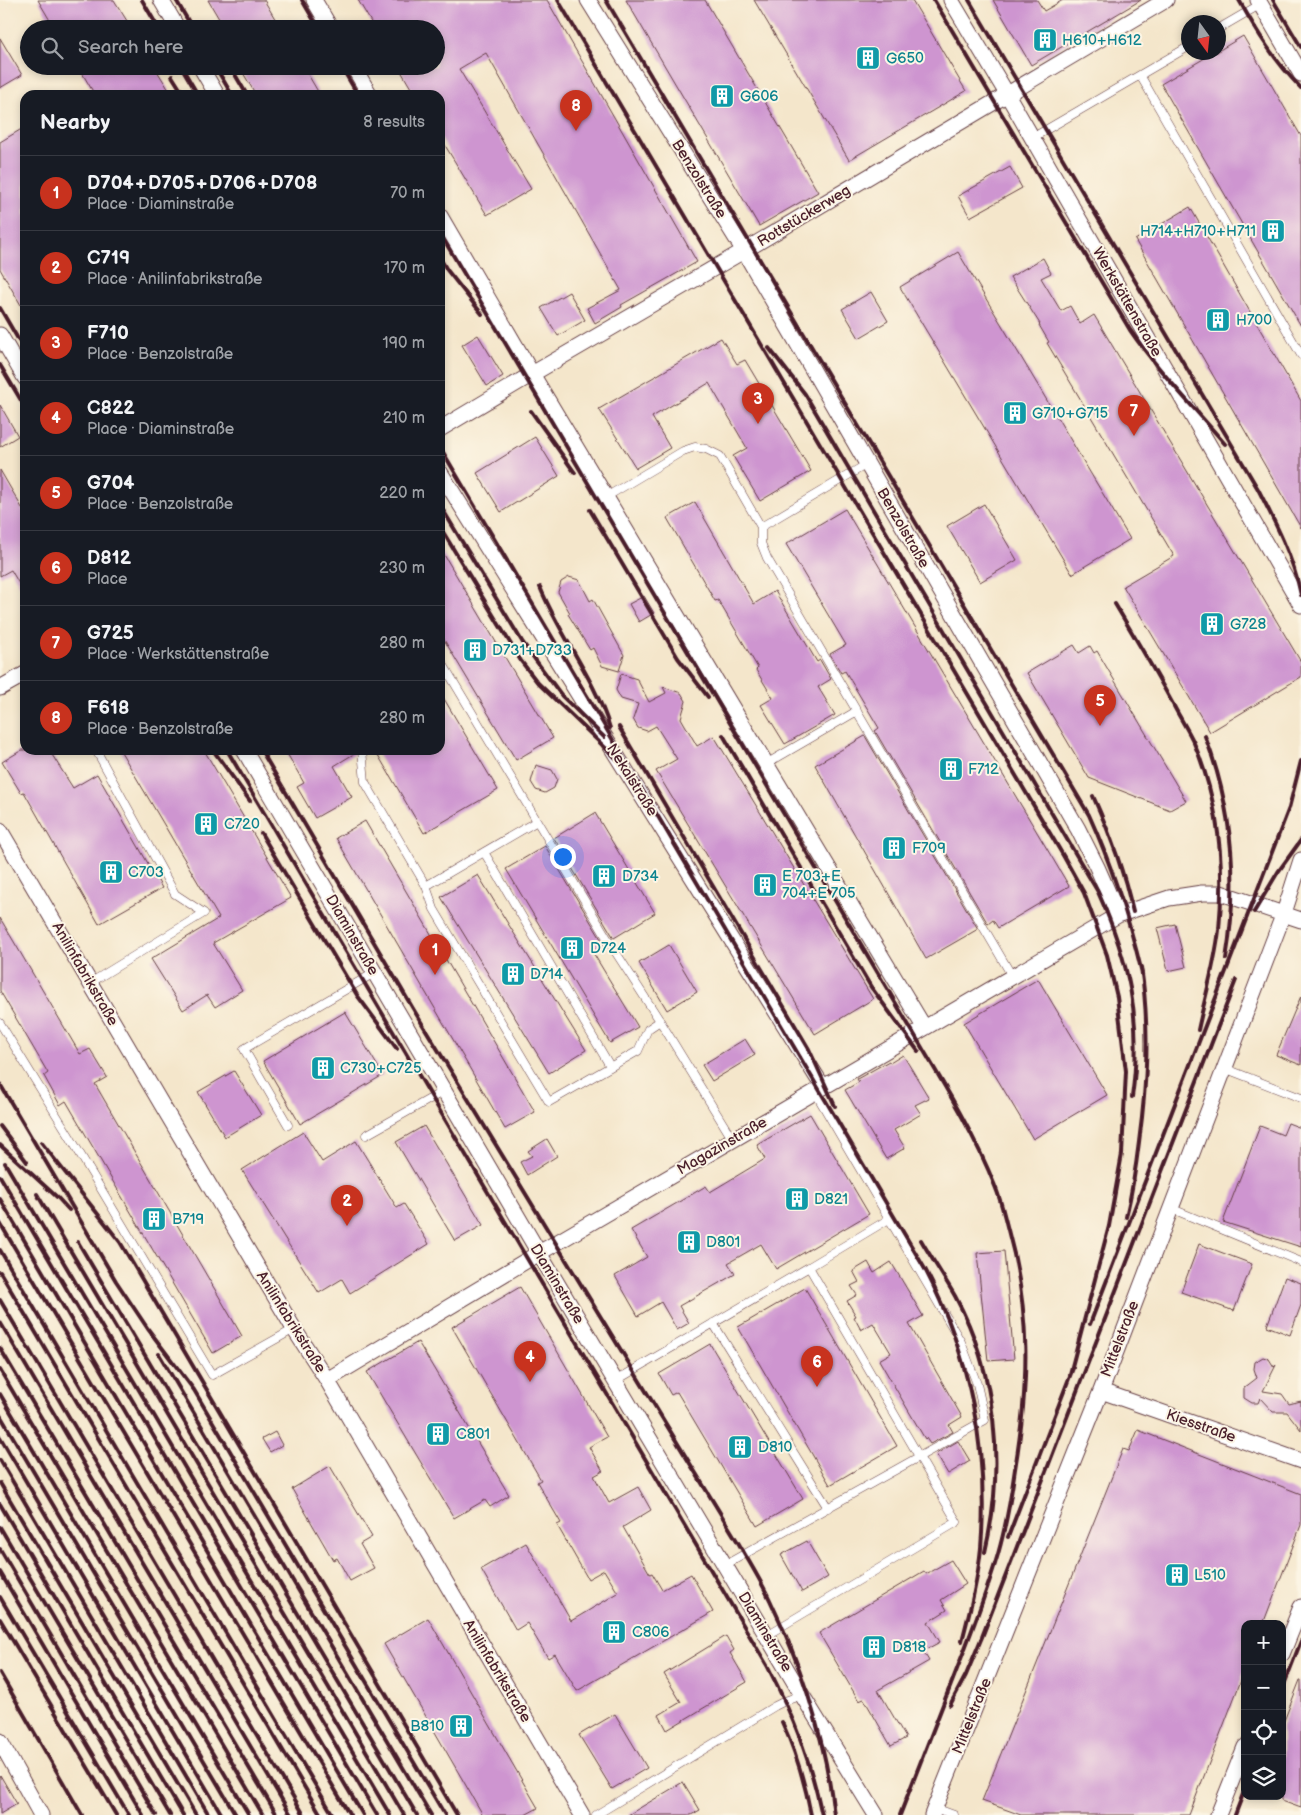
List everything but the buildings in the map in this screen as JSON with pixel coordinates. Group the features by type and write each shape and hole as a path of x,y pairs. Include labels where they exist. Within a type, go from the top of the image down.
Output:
{"street":[{"path":"161,0 173,20"},
{"path":"314,0 326,20"},
{"name":"Benzolstraße","path":"588,0 744,251 1078,829 1097,866 1118,915"},
{"name":"Werkstättenstraße","path":"951,0 1301,605"},
{"name":"Rottstückerweg","path":"445,426 1166,0"},
{"path":"1260,2 1301,74"},
{"path":"205,75 214,90"},
{"path":"358,75 367,90"},
{"path":"445,225 532,374 924,1027"},
{"path":"0,335 20,369"},
{"name":"Nekalstraße","path":"445,480 819,1090"},
{"path":"2,684 20,676"},
{"name":"Diaminstraße","path":"247,755 615,1381 802,1695 876,1815"},
{"name":"Anilinfabrikstraße","path":"0,830 294,1329 327,1380 582,1815"},
{"name":"Mittelstraße","path":"934,1811 1101,1391 1284,913 1301,860"},
{"path":"1118,915 1169,898 1202,893 1221,893 1301,920"},
{"name":"Magazinstraße","path":"327,1380 539,1252 1118,915"},
{"name":"Kiesstraße","path":"1101,1391 1301,1461"},
{"path":"1286,1644 1301,1607"},
{"path":"0,1742 41,1815"},
{"path":"1218,1815 1242,1755"}],"lane":[{"path":"1226,24 1260,2"},
{"path":"1032,138 1181,50"},
{"path":"1140,76 1301,355"},
{"path":"606,497 683,451 695,447 706,449 720,456 761,527 761,543 767,558 1012,976"},
{"path":"761,527 867,464"},
{"path":"445,667 612,948 660,1021 733,1140"},
{"path":"766,764 857,711"},
{"path":"90,983 204,913 175,894 99,755"},
{"path":"362,755 365,782 426,886 434,909 549,1102 638,1050 648,1029 660,1021"},
{"path":"426,886 537,821"},
{"path":"484,852 610,1066"},
{"path":"288,1125 244,1049 374,973"},
{"path":"0,1023 70,1136 212,1375 294,1329"},
{"path":"1224,1068 1301,1098"},
{"path":"725,1565 985,1420 977,1384 962,1342 889,1219 819,1090"},
{"path":"366,1136 444,1091"},
{"path":"1170,1208 1301,1262"},
{"path":"615,1381 889,1219"},
{"path":"766,1635 957,1522 809,1267"},
{"path":"714,1323 828,1508"},
{"path":"596,1815 785,1700 802,1695"},
{"path":"934,1811 954,1815"}],"railway":[{"path":"142,0 154,20"},
{"path":"176,0 188,20"},
{"path":"302,0 314,20"},
{"path":"558,0 1084,893 1107,955 1117,997 1126,1071 1122,1154 1109,1226 1070,1374"},
{"path":"606,0 1089,815 1119,893 1142,973"},
{"path":"934,0 1130,330 1164,374 1225,444"},
{"path":"969,0 1258,489 1289,554 1301,595"},
{"path":"1239,0 1267,46 1301,88"},
{"path":"1273,0 1301,47"},
{"path":"186,75 195,90"},
{"path":"220,75 229,90"},
{"path":"235,75 244,90"},
{"path":"346,75 355,90"},
{"path":"172,76 181,90"},
{"path":"445,241 947,1090 978,1147 999,1197 1021,1290 1024,1320 1025,1378 1020,1438 1006,1522 993,1572 947,1695"},
{"path":"445,267 482,314"},
{"path":"0,308 20,342"},
{"path":"769,348 805,394 1098,892 1118,942 1131,992 1136,1043 1132,1097"},
{"path":"0,365 20,399"},
{"path":"531,411 575,473"},
{"path":"445,455 925,1269 941,1302 965,1369 979,1440 982,1476 983,1512 980,1560 962,1641"},
{"path":"590,510 678,658 708,697"},
{"path":"445,513 523,643 562,696 604,737"},
{"path":"445,535 521,661 538,683 620,762"},
{"path":"540,587 557,623 595,691 610,728"},
{"path":"1115,604 1192,739 1202,765 1214,811 1220,859 1221,906 1217,943 1198,1030"},
{"path":"619,727 809,1049 835,1106"},
{"path":"773,821 723,735 871,987 918,1051"},
{"path":"1205,736 1222,791 1231,846 1232,902 1226,959"},
{"path":"217,755 250,801"},
{"path":"230,755 768,1667 800,1739 812,1775 822,1815"},
{"path":"264,755 415,1012 763,1586 782,1625 811,1705 825,1760 834,1815"},
{"path":"1090,1324 1289,808 1301,761"},
{"path":"1093,796 1116,853 1133,912"},
{"path":"261,833 357,995 397,1049"},
{"path":"1254,912 1278,872 1301,840"},
{"path":"1126,1217 1137,1161 1146,1076 1146,1011 1141,967"},
{"path":"950,1705 966,1675 982,1637 1236,980"},
{"path":"0,1084 116,1281 148,1329 194,1390 445,1815"},
{"path":"0,1126 27,1162"},
{"path":"41,1142 120,1242 457,1815"},
{"path":"0,1145 69,1210"},
{"path":"5,1163 390,1815"},
{"path":"0,1176 377,1815"},
{"path":"37,1194 404,1815"},
{"path":"0,1199 363,1815"},
{"path":"0,1223 350,1815"},
{"path":"921,1240 955,1296 969,1326 988,1388 993,1421 995,1487 985,1552"},
{"path":"78,1242 417,1815"},
{"path":"0,1250 333,1815"},
{"path":"0,1272 321,1815"},
{"path":"0,1300 304,1815"},
{"path":"0,1322 291,1815"},
{"path":"0,1348 277,1815"},
{"path":"159,1354 431,1815"},
{"path":"1008,1537 1073,1368"},
{"path":"0,1370 263,1815"},
{"path":"0,1394 249,1815"},
{"path":"0,1415 236,1815"},
{"path":"0,1437 222,1815"},
{"path":"0,1460 209,1815"},
{"path":"0,1483 196,1815"},
{"path":"0,1504 183,1815"},
{"path":"0,1527 170,1815"},
{"path":"0,1549 156,1815"},
{"path":"0,1572 143,1815"},
{"path":"0,1597 129,1815"},
{"path":"0,1619 116,1815"},
{"path":"1286,1680 1301,1641"},
{"path":"0,1673 82,1815"},
{"path":"900,1815 949,1689"},
{"path":"782,1722 800,1768 811,1815"},
{"path":"1235,1815 1241,1799"}],"place":[{"name":"H610+H612","path":"1045,40"},
{"name":"G650","path":"868,58"},
{"name":"G606","path":"722,96"},
{"name":"F618","path":"576,131"},
{"name":"H714+H710+H711","path":"1273,231"},
{"name":"H700","path":"1218,320"},
{"name":"G710+G715","path":"1015,413"},
{"name":"F710","path":"758,424"},
{"name":"G725","path":"1134,436"},
{"name":"G728","path":"1212,624"},
{"name":"D731+D733","path":"475,650"},
{"name":"G704","path":"1100,726"},
{"name":"F712","path":"951,769"},
{"name":"C720","path":"206,824"},
{"name":"F709","path":"894,848"},
{"name":"C703","path":"111,872"},
{"name":"D734","path":"604,876"},
{"name":"E 703+E 704+E 705","path":"765,885"},
{"name":"D724","path":"572,948"},
{"name":"D714","path":"513,974"},
{"name":"D704+D705+D706+D708","path":"435,975"},
{"name":"C730+C725","path":"323,1068"},
{"name":"D821","path":"797,1199"},
{"name":"B719","path":"154,1219"},
{"name":"C719","path":"347,1226"},
{"name":"D801","path":"689,1242"},
{"name":"C822","path":"530,1382"},
{"name":"D812","path":"817,1387"},
{"name":"C801","path":"438,1434"},
{"name":"D810","path":"740,1447"},
{"name":"L510","path":"1177,1575"},
{"name":"C806","path":"614,1632"},
{"name":"D818","path":"874,1647"},
{"name":"B810","path":"461,1726"}]}
